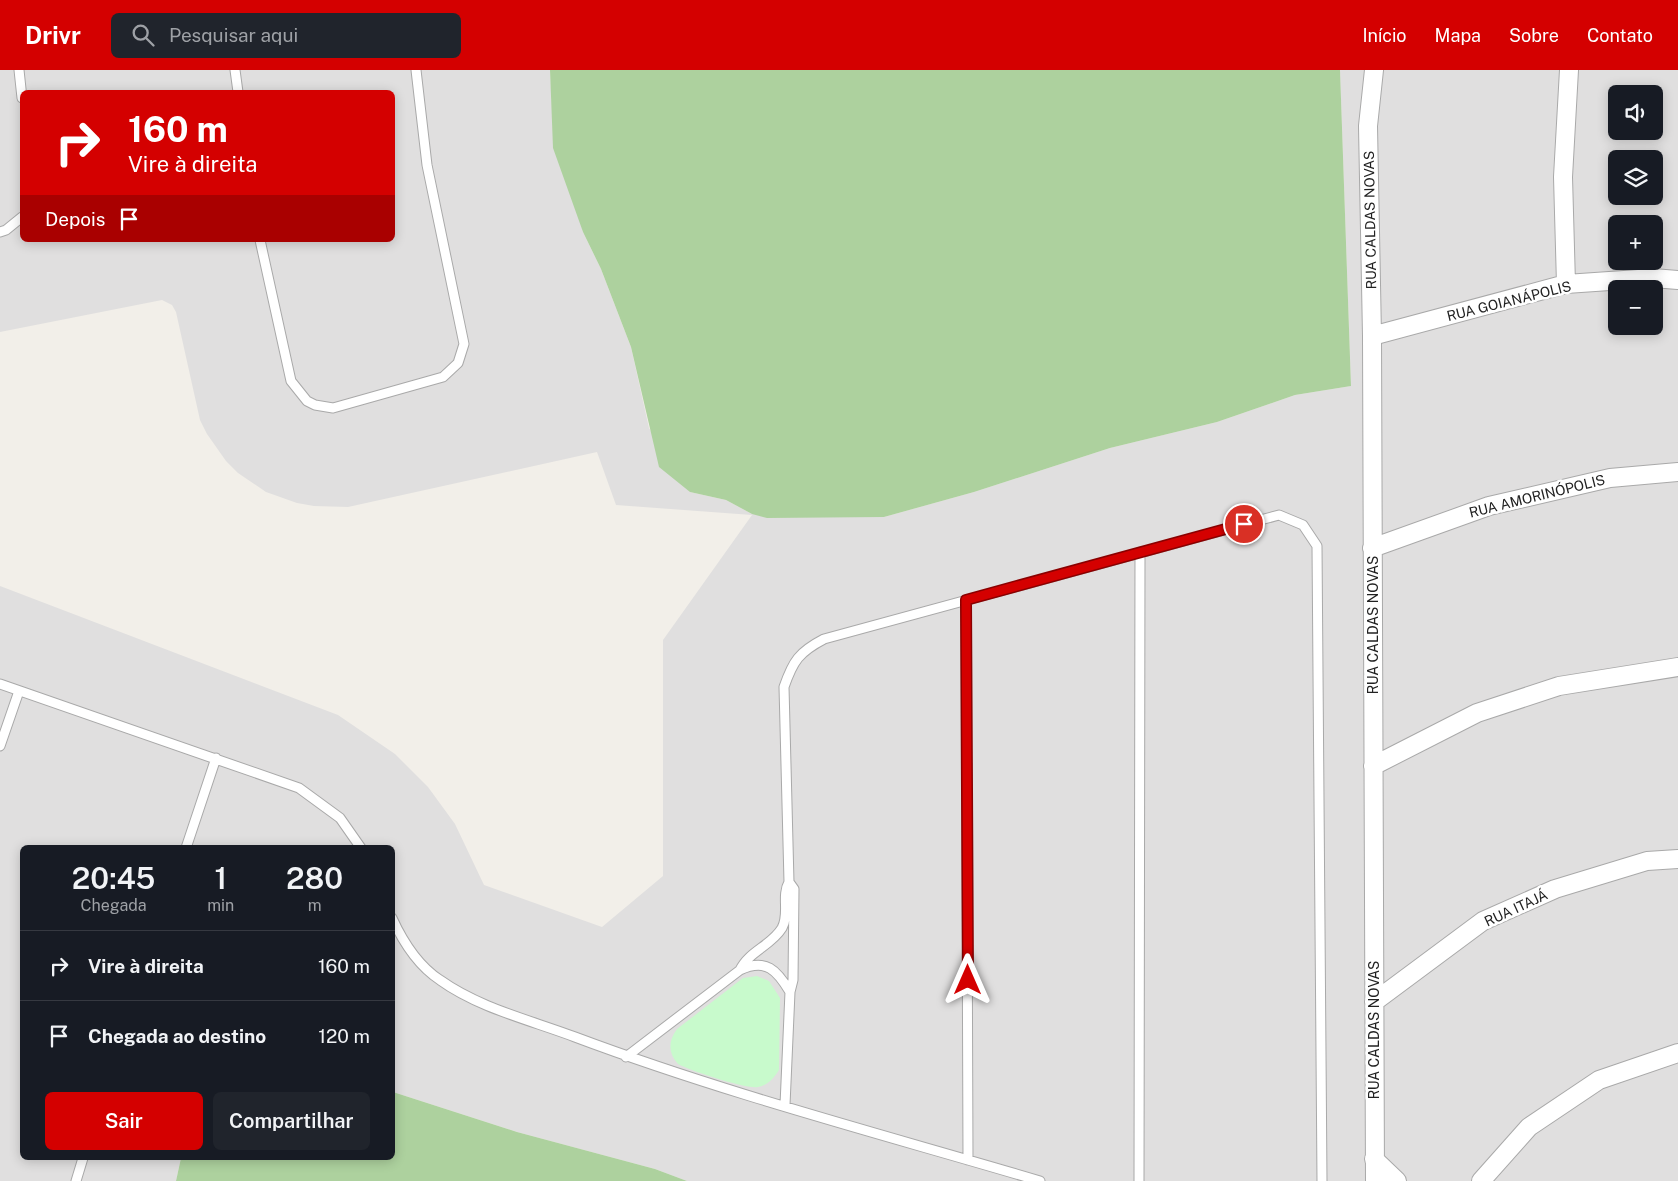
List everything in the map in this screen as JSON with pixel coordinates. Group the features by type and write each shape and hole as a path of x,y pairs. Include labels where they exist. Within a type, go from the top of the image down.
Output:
{"street":[{"name":"RUA CALDAS NOVAS","path":"1374,70 1368,126 1372,336 1375,1181"},
{"path":"1566,284 1563,177 1569,70"},
{"name":"RUA GOIANÁPOLIS","path":"1372,336 1566,284 1653,278 1678,280"},
{"name":"RUA AMORINÓPOLIS","path":"1372,548 1489,506 1610,478 1678,472"},
{"path":"1373,766 1477,713 1559,686 1678,667"},
{"name":"RUA ITAJÁ","path":"1374,1002 1483,921 1555,890 1647,861 1678,859"},
{"path":"1482,1181 1529,1127 1599,1080 1678,1053"},
{"path":"1374,1159 1396,1181"}],"lane":[{"path":"19,70 21,90"},
{"path":"235,70 238,90"},
{"path":"260,242 291,381 307,401 315,405 333,408 443,377 454,368 464,344 427,165 416,70"},
{"path":"0,232 6,230 20,219"},
{"path":"740,970 744,961 775,937 785,922 786,888 789,882 784,687 792,665 806,648 824,640 966,600 1279,515 1303,525 1317,546 1322,1181"},
{"path":"1139,1181 1140,552"},
{"path":"966,600 968,1160"},
{"path":"0,684 299,788 340,818 359,845"},
{"path":"0,746 19,691"},
{"path":"187,845 216,758"},
{"path":"785,1105 790,992 793,980 794,888 789,882"},
{"path":"395,925 402,940 421,964 438,980 461,993 626,1056 1040,1181"},
{"path":"626,1056 740,970 751,965 765,965 781,977 790,992"},
{"path":"76,1181 82,1160"}],"shaded area":[{"path":"0,70 550,70 552,107 583,232 601,269 631,347 649,428 690,492 726,500 752,514 884,517 974,492 1110,448 1217,422 1295,395 1351,386 1340,70 1678,70 1678,1181 687,1181 655,1169 517,1132 395,1093 395,845 20,845 20,1160 181,1160 176,1181 0,1181 0,586 338,715 395,754 428,787 455,824 484,885 602,927 663,876 663,640 752,515 616,505 597,452 348,507 314,506 297,503 266,492 238,473 226,461 207,434 200,420 176,312 172,305 162,300 0,332"}],"green space":[{"path":"550,70 1340,70 1351,386 1295,395 1217,422 1110,448 974,492 884,517 767,518 752,514 726,500 690,492 659,467 631,347 601,269 583,232 553,148"},
{"path":"757,976 769,981 780,998 779,1070 773,1078 762,1086 743,1086 693,1071 678,1064 672,1056 670,1047 677,1029 743,978"},
{"path":"395,1093 517,1132 655,1169 687,1181 176,1181 181,1160 395,1160"}],"route":[{"path":"968,980 966,600 1244,524"}]}
